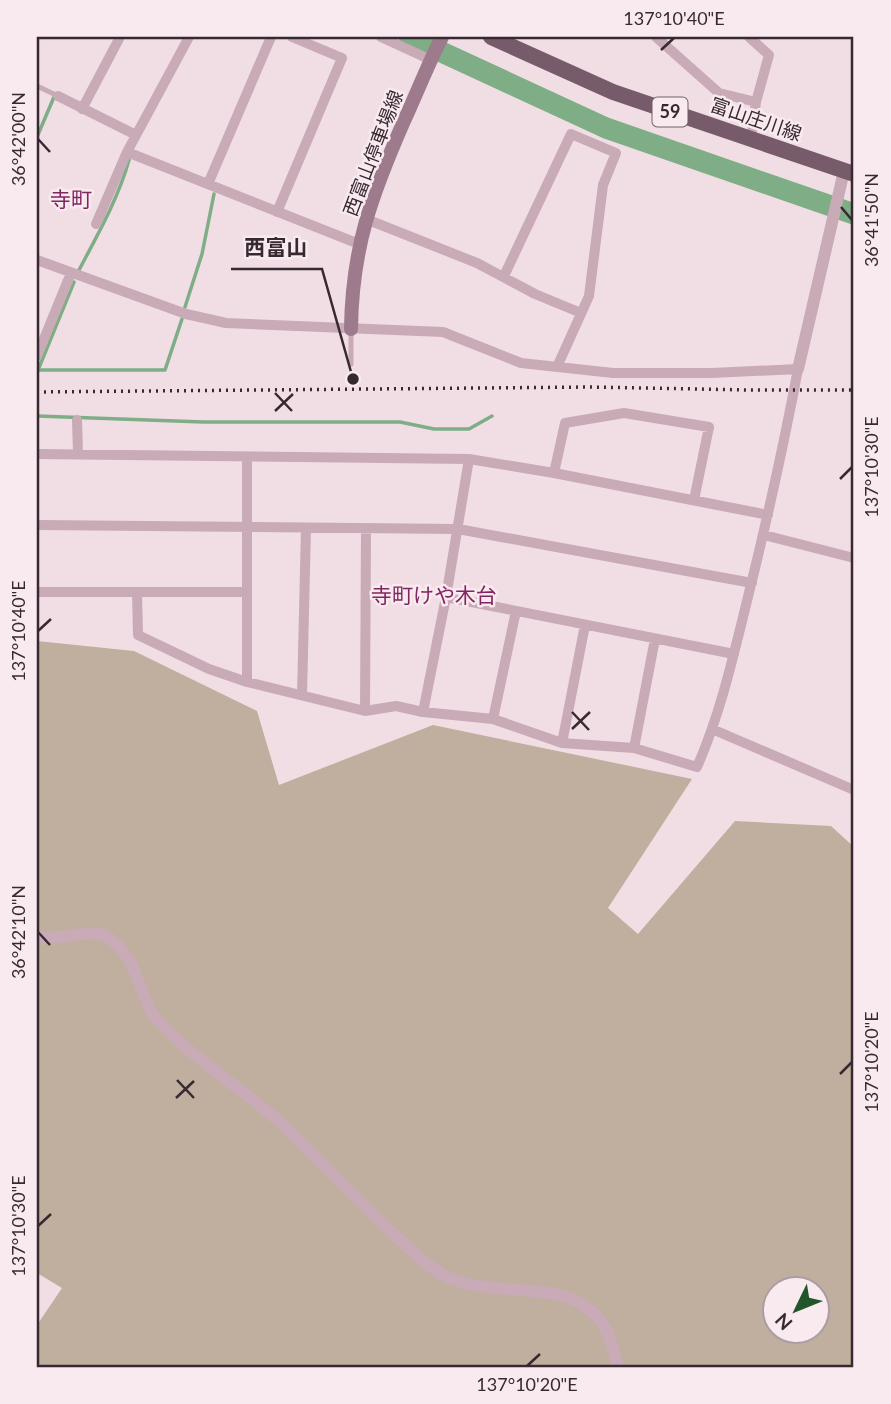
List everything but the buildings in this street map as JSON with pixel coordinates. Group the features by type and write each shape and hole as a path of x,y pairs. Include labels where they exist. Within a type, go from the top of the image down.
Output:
{"main road":[{"name":"富山庄川線","path":"491,37 613,92 849,172"},
{"name":"西富山停車場線","path":"351,329 351,289 366,219 377,184 442,38"}],"street":[{"path":"82,109 120,37"},
{"path":"96,224 127,152 189,37"},
{"path":"208,184 271,37"},
{"path":"277,212 342,58 292,37"},
{"path":"381,37 431,60"},
{"path":"656,37 719,93 756,102"},
{"path":"749,37 769,55 756,102 751,140"},
{"path":"58,96 136,135"},
{"path":"505,276 571,134 616,153 603,185 589,296 557,367"},
{"path":"127,152 359,244"},
{"path":"137,593 138,635 209,669 247,681 365,711 396,706 422,712 493,719 562,743 634,748 697,767 712,729 734,654 764,535 798,369 840,192 849,172"},
{"path":"366,219 505,276 536,294 581,313"},
{"path":"37,262 186,314 226,323 443,332 521,363 613,373 712,373 798,369"},
{"path":"37,356 71,273"},
{"path":"554,473 565,422 624,413 709,427 694,500"},
{"path":"77,420 78,454"},
{"path":"37,454 469,459 768,515"},
{"path":"247,458 247,681"},
{"path":"422,712 446,597 469,459"},
{"path":"37,525 458,529 752,583"},
{"path":"302,695 306,528"},
{"path":"365,711 366,529"},
{"path":"764,535 854,558"},
{"path":"37,592 246,592"},
{"path":"446,597 734,654"},
{"path":"493,719 516,611"},
{"path":"562,743 585,625"},
{"path":"634,748 655,639"},
{"path":"712,729 854,790"},
{"path":"37,937 76,937 93,932 102,934 116,944 132,962 153,1016 196,1057 277,1120 415,1253 452,1281 480,1288 552,1293 571,1297 588,1308 606,1331 618,1367"}],"lane":[{"path":"37,86 58,96"},
{"path":"351,329 351,363"}],"shaded area":[{"path":"37,641 134,651 257,711 279,785 433,725 692,779 608,908 638,934 735,821 831,826 854,847 854,1367 37,1367 37,1325 62,1288 37,1273"}],"waterway":[{"path":"409,37 606,128 854,214"},
{"path":"37,137 54,97"},
{"path":"79,270 113,202 129,160"},
{"path":"185,307 202,254 214,194"},
{"path":"74,282 38,370 165,370 182,319"},
{"path":"37,416 203,422 400,422 434,429 469,429 492,416"}],"railway":[{"path":"37,392 590,387 854,390"}],"place":[{"name":"西富山","path":"353,379"}],"district":[{"name":"寺町","path":"71,200"},
{"name":"寺町けや木台","path":"434,596"}]}
